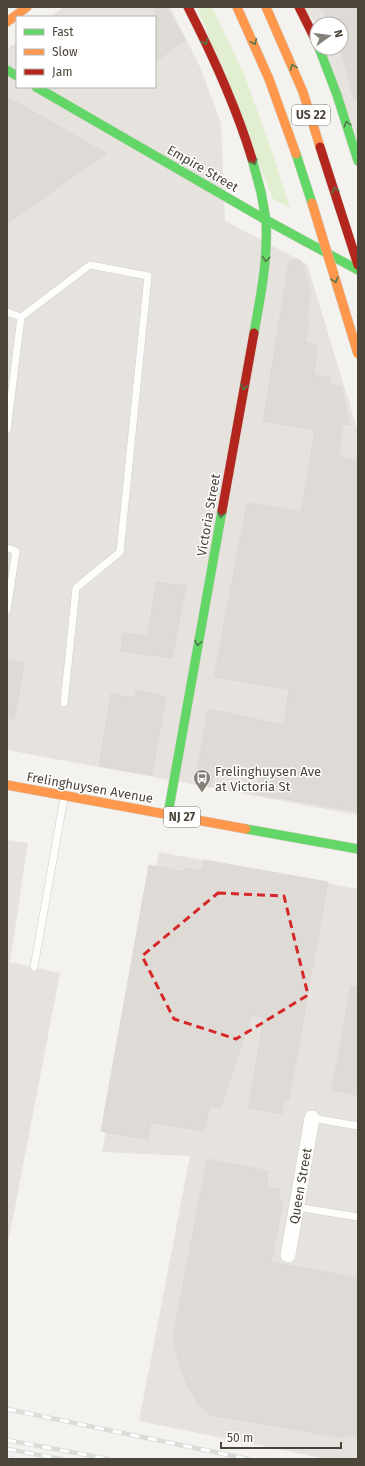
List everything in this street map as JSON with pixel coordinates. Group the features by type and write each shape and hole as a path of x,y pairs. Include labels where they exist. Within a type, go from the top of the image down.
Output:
{"main road":[{"path":"7,22 27,7"},
{"name":"Victoria Street","path":"168,814 265,270 268,245 266,220 256,170 244,132 220,75 188,7"},
{"name":"US 22","path":"237,7 276,95 292,139 358,354"},
{"name":"US 22","path":"266,7 303,92 358,265"},
{"path":"299,7 309,27"},
{"path":"322,56 340,101 358,162"},
{"path":"7,70 16,75"},
{"name":"Empire Street","path":"38,88 266,220 358,270"},
{"name":"Frelinghuysen Avenue","path":"7,785 358,849"}],"street":[{"name":"Queen Street","path":"288,1255 312,1118"}],"lane":[{"path":"7,430 21,317 90,265 148,276 120,552 76,588 64,703"},
{"path":"7,312 21,317"},
{"path":"7,548 16,551 7,610"},
{"path":"34,967 64,796"},
{"path":"312,1118 358,1126"},
{"path":"296,1207 358,1217"}],"highlighted area":[{"path":"218,893 284,896 308,995 236,1039 174,1019 142,956"}],"shaded area":[{"path":"64,7 170,7 200,67 221,123 225,221 307,264 358,432 358,815 7,750 7,49 16,43 16,88 156,88 156,16 51,16"},
{"path":"301,7 358,7 358,162 325,56 349,56 349,16 309,16"},
{"path":"7,840 28,843 10,962 60,973 7,1249"},
{"path":"159,852 358,889 358,1459 326,1459 139,1421 190,1156 102,1152"}],"green space":[{"path":"197,7 212,7 244,74 290,208 273,199"}],"building":[{"path":"155,7 166,7 185,40 156,61 156,16"},
{"path":"320,7 358,7 358,99 354,99 342,56 349,56 349,16 326,16"},
{"path":"7,97 106,153 7,224"},
{"path":"296,259 301,261 311,292 306,318 309,319 305,342 317,345 314,375 330,378 329,384 341,387 350,425 343,424 338,457 358,461 358,811 256,794 261,774 216,767 211,787 195,784 208,709 284,725 289,689 214,677 247,503 301,512 315,430 263,421 289,262"},
{"path":"156,582 186,586 172,658 121,651 123,633 148,636"},
{"path":"7,659 24,663 14,719 7,718"},
{"path":"136,690 166,697 152,775 99,766 111,694 135,698"},
{"path":"204,860 328,882 289,1099 284,1098 282,1114 248,1108 264,1018 252,1015 221,1107 210,1106 204,1131 151,1122 148,1140 101,1131 149,865 185,872 186,868 202,871"},
{"path":"351,986 358,987 358,1095 332,1090"},
{"path":"207,1159 268,1171 266,1188 280,1189 278,1201 283,1202 271,1262 358,1278 358,1436 344,1434 344,1438 209,1415 198,1404 187,1385 178,1359 173,1338"}],"railway":[{"path":"7,1409 248,1459"},
{"path":"7,1440 108,1459"},
{"path":"7,1449 61,1459"},
{"path":"7,1458 11,1459"}],"traffic: fast":[{"path":"322,56 337,95 358,161"},
{"path":"7,70 16,75"},
{"path":"38,88 266,220 358,270"},
{"path":"296,154 312,203"},
{"path":"252,159 261,192 266,220"},
{"path":"254,333 265,263 266,220"},
{"path":"168,814 222,511"},
{"path":"246,829 358,849"}],"traffic: slow":[{"path":"7,22 27,7"},
{"path":"237,7 269,79 296,154"},
{"path":"266,7 303,92 320,147"},
{"path":"312,203 358,354"},
{"path":"7,785 246,829"}],"traffic: jam":[{"path":"188,7 223,82 239,120 252,159"},
{"path":"299,7 309,27"},
{"path":"320,147 358,265"},
{"path":"222,511 254,333"}],"place":[{"name":"Frelinghuysen Ave at Victoria St","path":"202,793"}]}
